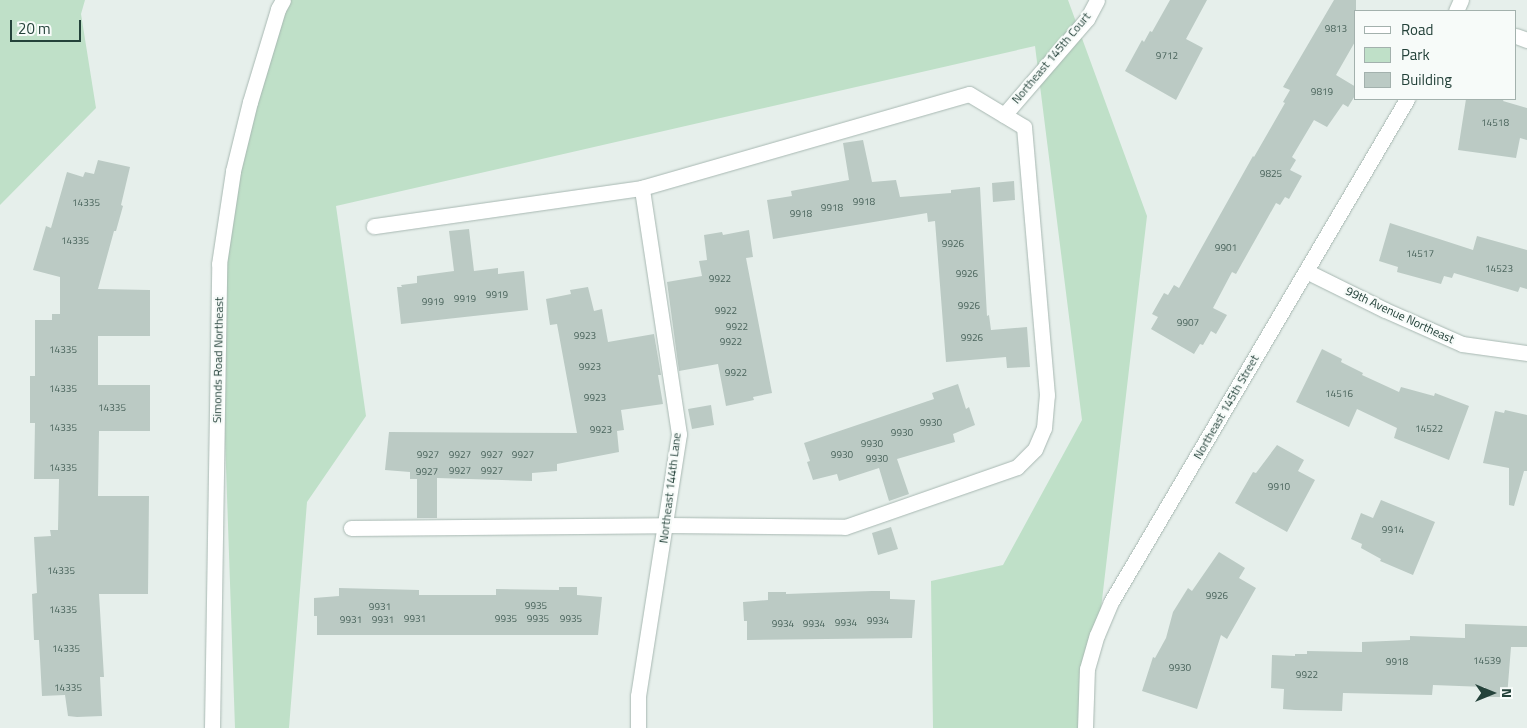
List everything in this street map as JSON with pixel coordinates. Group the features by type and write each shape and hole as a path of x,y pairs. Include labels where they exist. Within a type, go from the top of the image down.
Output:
{"street":[{"name":"Simonds Road Northeast","path":"212,728 219,264 236,157 252,93 278,9 283,0"},
{"name":"Northeast 145th Court","path":"1004,115 1087,19 1097,0"},
{"path":"351,528 666,525 845,527 1017,467 1035,449 1044,428 1047,395 1024,127 969,94 642,188 374,226"},
{"name":"Northeast 145th Street","path":"1086,728 1087,669 1097,635 1111,602 1406,100"},
{"name":"Northeast 144th Lane","path":"638,728 638,696 680,434 642,188"},
{"name":"99th Avenue Northeast","path":"1306,271 1385,310 1462,344 1527,353"}],"green space":[{"path":"0,0 85,0 81,14 96,108 0,205"},
{"path":"283,0 1068,0 1147,216 1087,728 933,728 931,581 1003,565 1082,420 1035,46 336,206 366,416 307,502 289,728 235,728 219,264 233,171"}],"building":[{"path":"1170,0 1207,0 1186,39 1203,48 1176,100 1125,71 1142,40 1144,42 1150,31 1152,32"},
{"path":"1334,0 1356,0 1356,10 1354,10 1354,44 1336,75 1354,86 1354,97 1348,107 1343,104 1327,127 1314,120 1292,157 1296,160 1290,170 1302,176 1289,199 1285,197 1280,205 1276,203 1236,274 1232,272 1213,308 1227,315 1216,334 1211,331 1203,345 1200,344 1194,354 1151,329 1158,317 1152,314 1164,293 1168,295 1174,285 1179,288 1285,103 1283,102 1290,90 1283,87"},
{"path":"1466,100 1504,100 1527,108 1527,140 1520,138 1516,158 1458,150"},
{"path":"863,140 872,182 896,180 900,197 951,193 951,190 980,187 987,316 989,315 991,330 1027,327 1030,367 1007,368 1006,357 946,362 935,221 928,222 927,213 773,239 767,200 792,196 791,191 849,180 843,143"},
{"path":"98,160 130,167 121,205 123,206 98,289 150,290 150,336 98,336 98,385 150,385 150,431 99,431 98,496 149,496 148,594 99,594 104,677 100,677 102,716 77,717 68,716 65,695 42,696 39,640 34,640 32,594 37,593 34,537 51,536 50,530 58,530 59,479 34,479 35,423 30,423 30,376 35,376 35,320 52,320 52,314 60,314 60,277 33,270 46,226 51,228 67,172 83,177 85,172 94,174"},
{"path":"1014,181 1015,200 993,202 992,183"},
{"path":"1390,223 1473,250 1477,236 1527,250 1527,289 1520,287 1518,292 1454,273 1452,278 1444,276 1441,284 1397,272 1398,267 1379,261"},
{"path":"469,229 474,271 498,268 498,274 524,271 528,310 401,324 397,287 417,283 417,276 454,271 449,231"},
{"path":"749,230 753,257 746,258 772,393 753,397 754,400 726,406 718,364 679,371 667,282 702,276 699,261 707,260 704,235 722,232 723,235"},
{"path":"588,287 594,311 602,309 608,342 654,334 661,375 658,375 663,404 621,410 624,430 617,431 619,452 557,464 557,471 532,473 532,481 437,478 437,518 417,518 417,479 410,479 410,472 385,470 389,432 577,433 557,324 550,325 546,299 571,294 570,290"},
{"path":"1322,349 1342,359 1341,362 1363,373 1362,375 1399,392 1401,387 1434,396 1435,393 1469,406 1449,460 1394,438 1397,428 1357,409 1349,427 1296,402"},
{"path":"958,384 966,409 969,407 975,425 953,434 955,442 897,459 909,494 889,501 879,468 839,481 837,474 813,480 807,462 810,461 804,443 934,399 932,393"},
{"path":"711,405 714,425 692,429 688,409"},
{"path":"1505,410 1527,415 1527,471 1524,471 1514,506 1509,505 1509,468 1483,463 1495,411 1504,413"},
{"path":"1277,445 1304,460 1298,471 1315,480 1287,532 1235,503 1253,472 1256,473"},
{"path":"1381,500 1435,522 1413,575 1380,561 1381,559 1361,548 1362,544 1351,539 1361,513 1373,518"},
{"path":"891,527 898,549 878,555 872,533"},
{"path":"1219,552 1245,568 1239,578 1256,588 1227,639 1221,635 1197,709 1142,691 1153,657 1155,658 1166,638 1173,612 1188,588 1192,591"},
{"path":"559,587 577,587 577,595 602,597 598,635 317,635 317,616 314,616 314,598 339,596 339,588 419,590 419,595 496,595 496,589 559,590"},
{"path":"890,591 890,599 915,600 912,638 747,640 747,621 744,621 743,602 768,600 768,592 786,592 786,594"},
{"path":"1465,624 1527,626 1527,647 1511,647 1507,697 1485,697 1485,687 1433,685 1432,695 1343,693 1342,711 1295,710 1283,709 1284,689 1271,688 1272,655 1295,656 1295,654 1307,654 1307,651 1362,652 1362,642 1410,640 1410,636 1465,638"}]}
